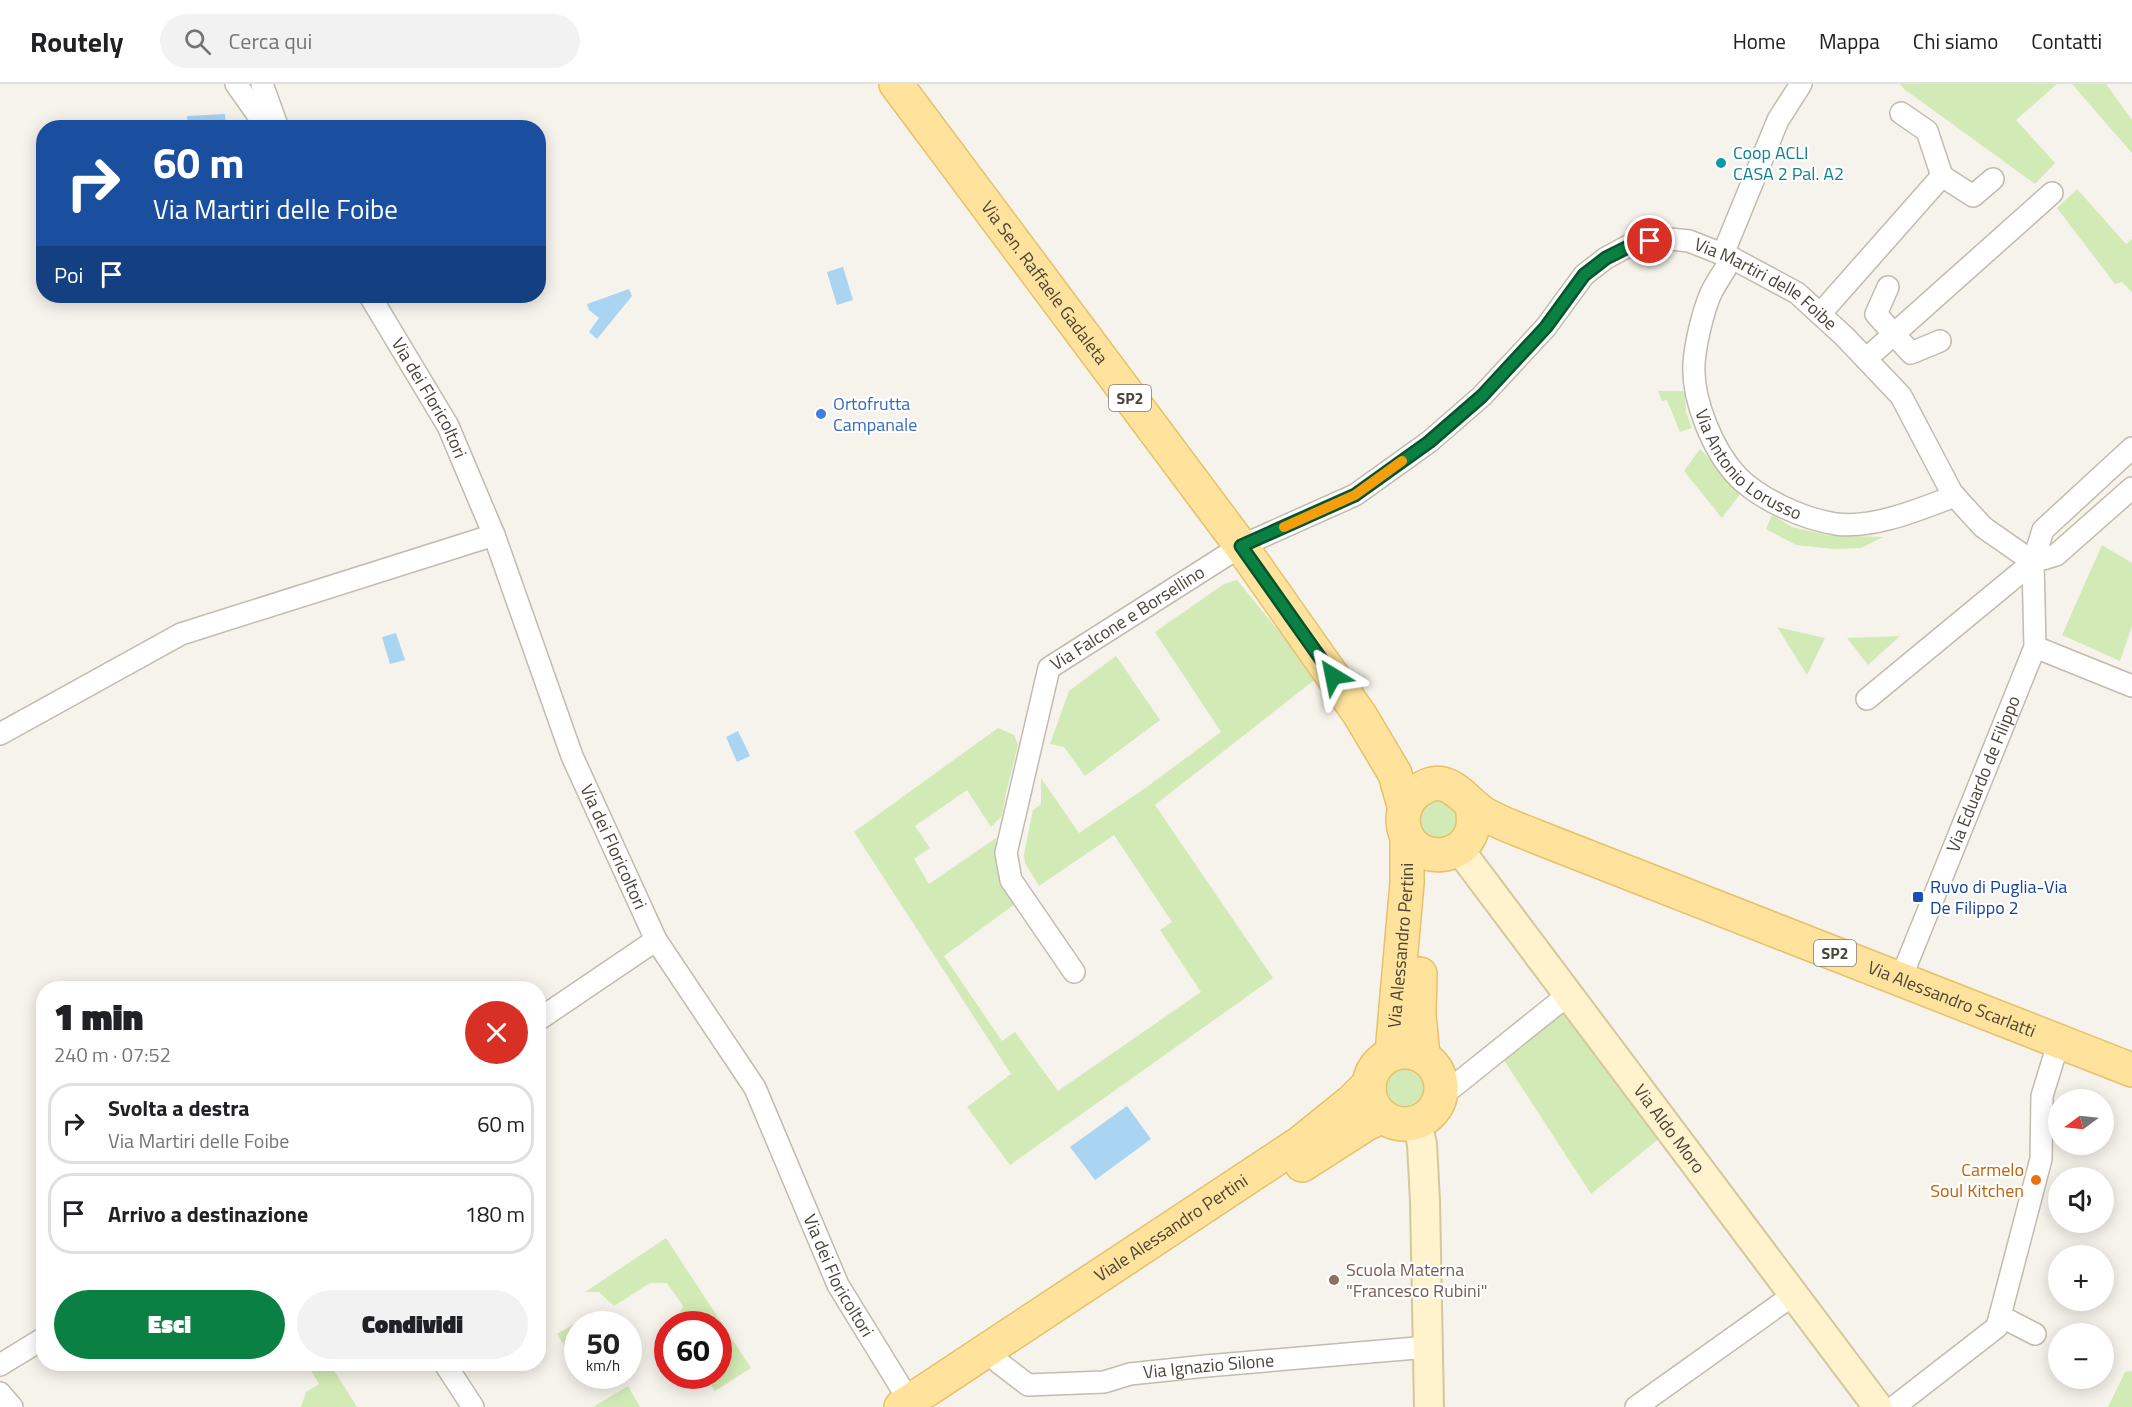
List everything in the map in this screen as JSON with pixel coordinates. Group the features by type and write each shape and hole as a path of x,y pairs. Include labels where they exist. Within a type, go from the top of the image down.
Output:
{"main road":[{"name":"Via Sen. Raffaele Gadaleta","path":"896,84 1241,546 1360,715 1434,838"},
{"name":"Via Sen. Raffaele Gadaleta","path":"1360,715 1406,761 1436,784 1457,789 1472,807"},
{"path":"1436,784 1426,786 1410,799 1434,838 1474,826 1472,807"},
{"name":"Via Alessandro Scarlatti","path":"1472,807 1537,837 2132,1070"},
{"name":"Via Alessandro Scarlatti","path":"1434,838 1484,835 1537,837"},
{"name":"Via Aldo Moro","path":"1434,838 1569,994 1878,1407"},
{"name":"Via Alessandro Pertini","path":"1407,1055 1407,883 1434,838"},
{"path":"1407,1055 1437,1071 1441,1091 1433,1111 1426,1118 1417,1123 1399,1124 1382,1117 1371,1103 1368,1085 1376,1065 1407,1055"},
{"name":"Viale Alessandro Pertini","path":"981,1367 1300,1143 1368,1085"},
{"path":"910,1400 981,1367 1357,1130 1382,1117"},
{"path":"1417,1123 1422,1144 1425,1201 1429,1407"}],"street":[{"path":"236,84 261,120"},
{"path":"262,84 275,120"},
{"name":"Via Antonio Lorusso","path":"1801,84 1778,120 1711,294 1694,363 1698,402 1720,453 1738,477 1775,504 1837,524 1864,523 1892,518 1955,496"},
{"path":"1901,113 1927,131 1942,176 1973,196 1993,179"},
{"path":"1820,314 1942,176"},
{"path":"1866,359 2052,193"},
{"name":"Via Martiri delle Foibe","path":"1241,546 1355,495 1429,442 1482,396 1546,327 1584,275 1606,258 1630,246 1670,239 1689,241 1727,256 1797,293 1901,396 1955,496 1983,527 2033,562"},
{"path":"1888,287 1876,314 1893,335 1911,353 1940,341"},
{"name":"Via dei Floricoltori","path":"374,303 448,426 494,535 572,756 656,940 756,1088 838,1285 910,1400"},
{"name":"Via Eduardo de Filippo","path":"1901,978 2035,647 2033,562 2043,530 2132,448"},
{"path":"1867,699 2033,562 2056,555 2130,490"},
{"path":"0,734 181,634 494,535"},
{"name":"Via Falcone e Borsellino","path":"1074,972 1011,880 1006,853 1049,668 1241,546"},
{"path":"2035,647 2132,686"},
{"path":"546,1015 656,940"},
{"path":"1441,1091 1454,1087 1569,994"},
{"path":"1894,1407 1997,1327 2041,1159 2042,1096 2059,1041"},
{"path":"1636,1407 1793,1295"},
{"path":"2000,1316 2035,1334"},
{"path":"0,1365 36,1343"},
{"name":"Via Ignazio Silone","path":"981,1367 1028,1385 1104,1382 1130,1374 1428,1347"},
{"path":"450,1371 473,1407"},
{"path":"0,1393 12,1407"}],"green space":[{"path":"1900,84 2057,84 2016,120 2055,163 2035,184"},
{"path":"2072,84 2106,84 2132,120 2132,153"},
{"path":"2077,189 2126,244 2132,239 2132,292 2122,282 2115,284 2057,208"},
{"path":"1658,391 1685,391 1686,412 1692,428 1680,432 1667,400 1662,401"},
{"path":"1700,449 1741,493 1722,518 1684,471"},
{"path":"1772,515 1792,527 1827,535 1883,537 1861,548 1834,549 1796,545 1766,529"},
{"path":"2102,545 2132,563 2132,626 2120,661 2062,635"},
{"path":"1237,580 1317,678 1155,805 1273,978 1010,1165 967,1107 1011,1074 854,832 998,728 1014,735 1018,745 1002,816 991,827 967,790 915,826 930,848 914,859 929,884 996,838 996,866 1015,904 944,956 1002,1041 1015,1032 1058,1091 1201,992 1160,930 1172,922 1114,835 1039,886 1025,863 1024,854 1033,810 1041,804 1041,778 1079,833 1144,789 1221,732 1155,632 1224,584"},
{"path":"1777,627 1825,638 1807,675"},
{"path":"1900,636 1868,665 1847,638"},
{"path":"1116,656 1160,720 1085,776 1064,747 1050,744 1069,691"},
{"path":"1432,799 1446,799 1460,816 1453,836 1432,840 1420,830 1420,812"},
{"path":"1561,1007 1661,1137 1591,1194 1502,1057"},
{"path":"1405,1066 1420,1073 1427,1088 1420,1103 1405,1110 1390,1103 1383,1088 1390,1073"},
{"path":"666,1238 714,1311 680,1311 683,1306 667,1283 650,1283 614,1306 599,1292 585,1292"},
{"path":"564,1330 564,1345 557,1334"},
{"path":"732,1339 751,1368 732,1380"},
{"path":"311,1371 334,1371 357,1407 301,1407 306,1392 319,1384"},
{"path":"2132,1371 2132,1407 2108,1407 2125,1372"},
{"path":"623,1389 630,1389 640,1407 593,1407"}],"water":[{"path":"225,114 225,120 187,120 187,116"},
{"path":"843,267 853,300 837,305 827,272"},
{"path":"629,289 632,296 597,339 589,332 599,318 589,310 587,304"},
{"path":"396,633 405,660 390,664 382,637"},
{"path":"738,731 750,756 737,762 726,737"},
{"path":"1127,1106 1151,1139 1095,1180 1070,1147"}],"slow traffic":[{"path":"1284,527 1355,495 1402,461"}],"place":[{"name":"Coop ACLI CASA 2 Pal. A2","path":"1721,163"},
{"name":"Ortofrutta Campanale","path":"821,414"},
{"name":"Ruvo di Puglia-Via De Filippo 2","path":"1918,897"},
{"name":"Carmelo Soul Kitchen","path":"2036,1180"},
{"name":"Scuola Materna \"Francesco Rubini\"","path":"1334,1280"}],"route":[{"path":"1333,676 1241,546 1355,495 1429,442 1482,396 1546,327 1584,275 1606,258 1630,246 1650,241"}]}
